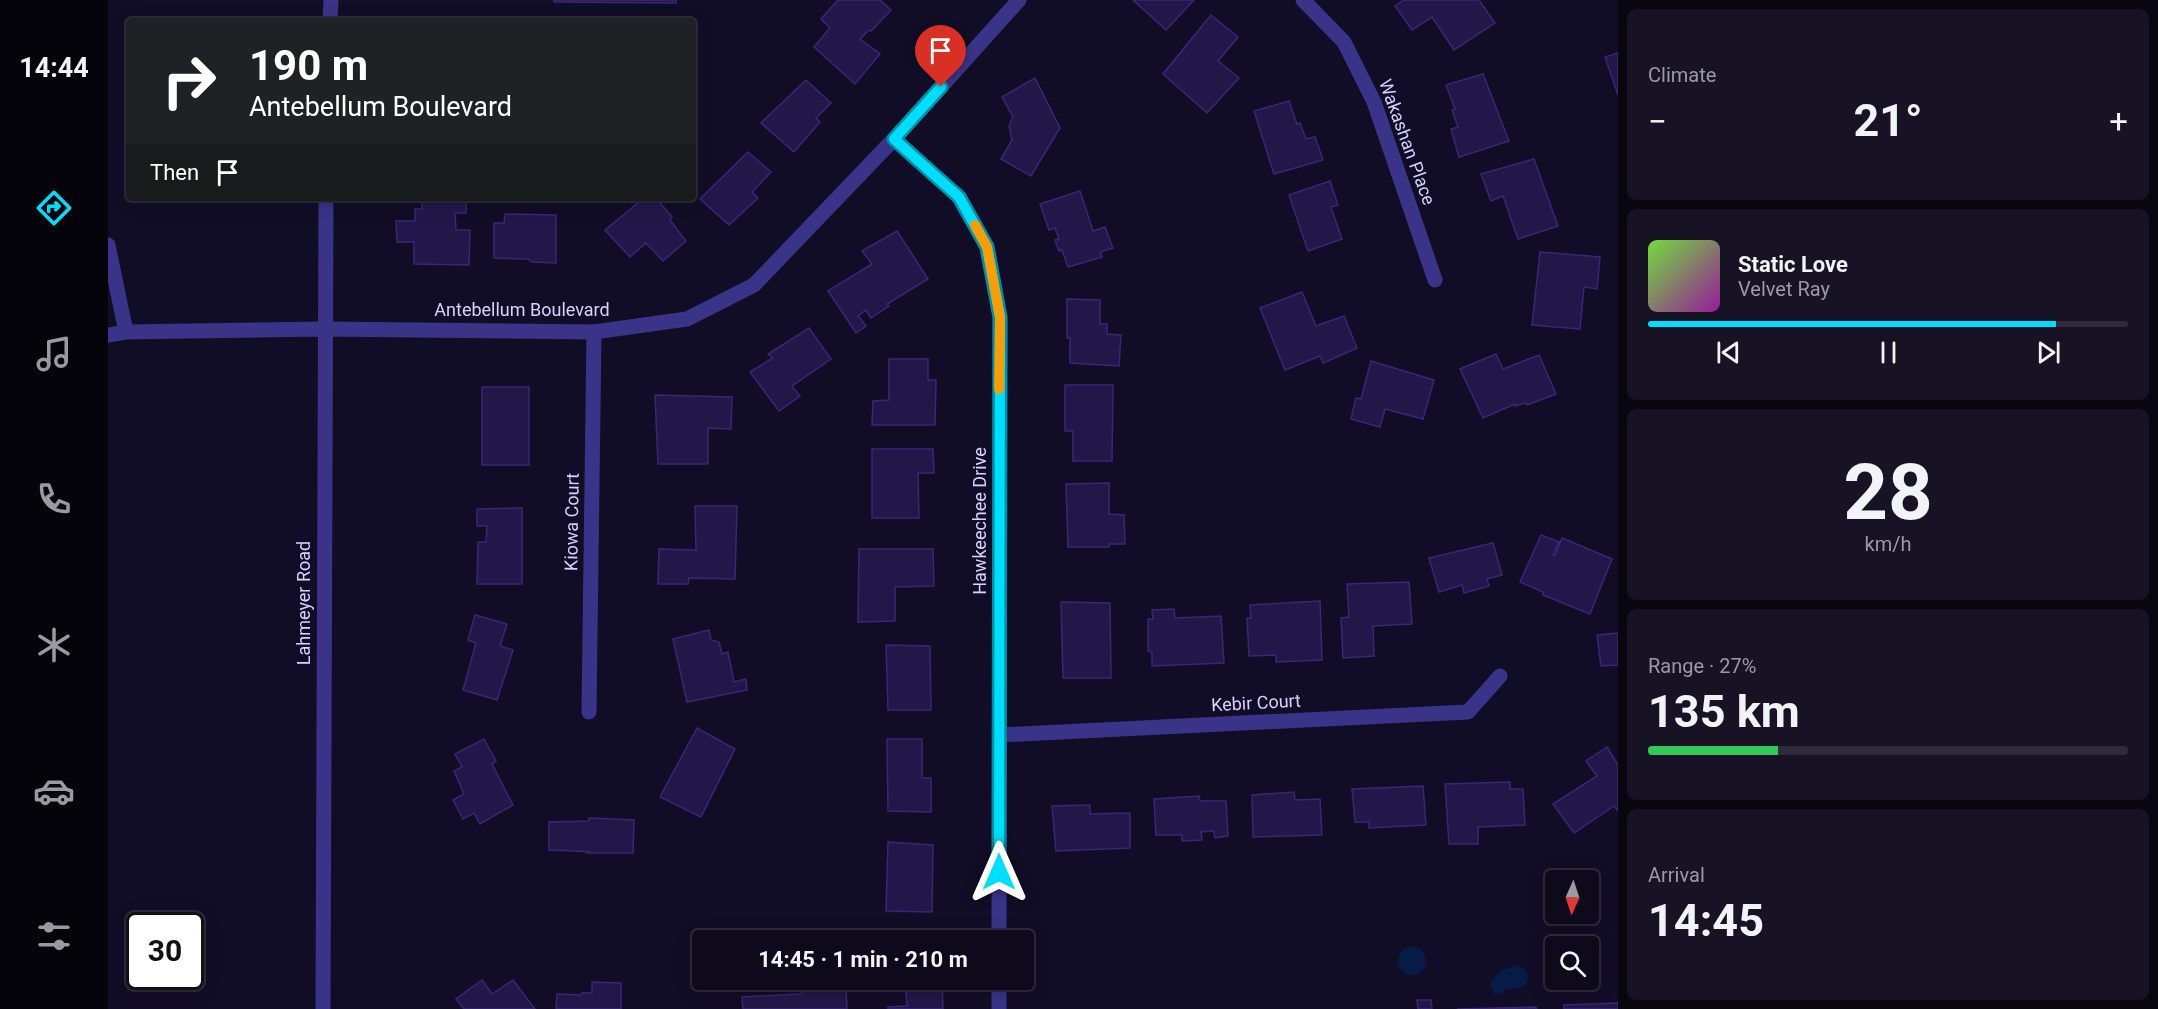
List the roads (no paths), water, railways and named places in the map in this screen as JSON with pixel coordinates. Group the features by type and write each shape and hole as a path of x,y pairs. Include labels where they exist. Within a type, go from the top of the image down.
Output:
{"street":[{"path":"330,18 331,0"},
{"name":"Antebellum Boulevard","path":"108,335 126,332 325,329 594,332 687,319 754,285 894,139 1019,0"},
{"name":"Wakashan Place","path":"1303,0 1344,42 1374,102 1435,280"},
{"name":"Hawkeechee Drive","path":"894,139 959,197 987,247 1000,317 999,930"},
{"name":"Lahmeyer Road","path":"323,1009 326,201"},
{"path":"108,244 126,332"},
{"name":"Kiowa Court","path":"589,712 594,332"},
{"name":"Kebir Court","path":"999,735 1468,712 1500,676"},
{"path":"999,990 999,1009"}],"water":[{"path":"1412,947 1422,951 1426,961 1422,971 1412,975 1402,971 1398,961 1402,951"},
{"path":"1515,965 1521,966 1527,972 1525,985 1506,989 1501,994 1494,994 1490,985 1494,978 1500,972"}]}
